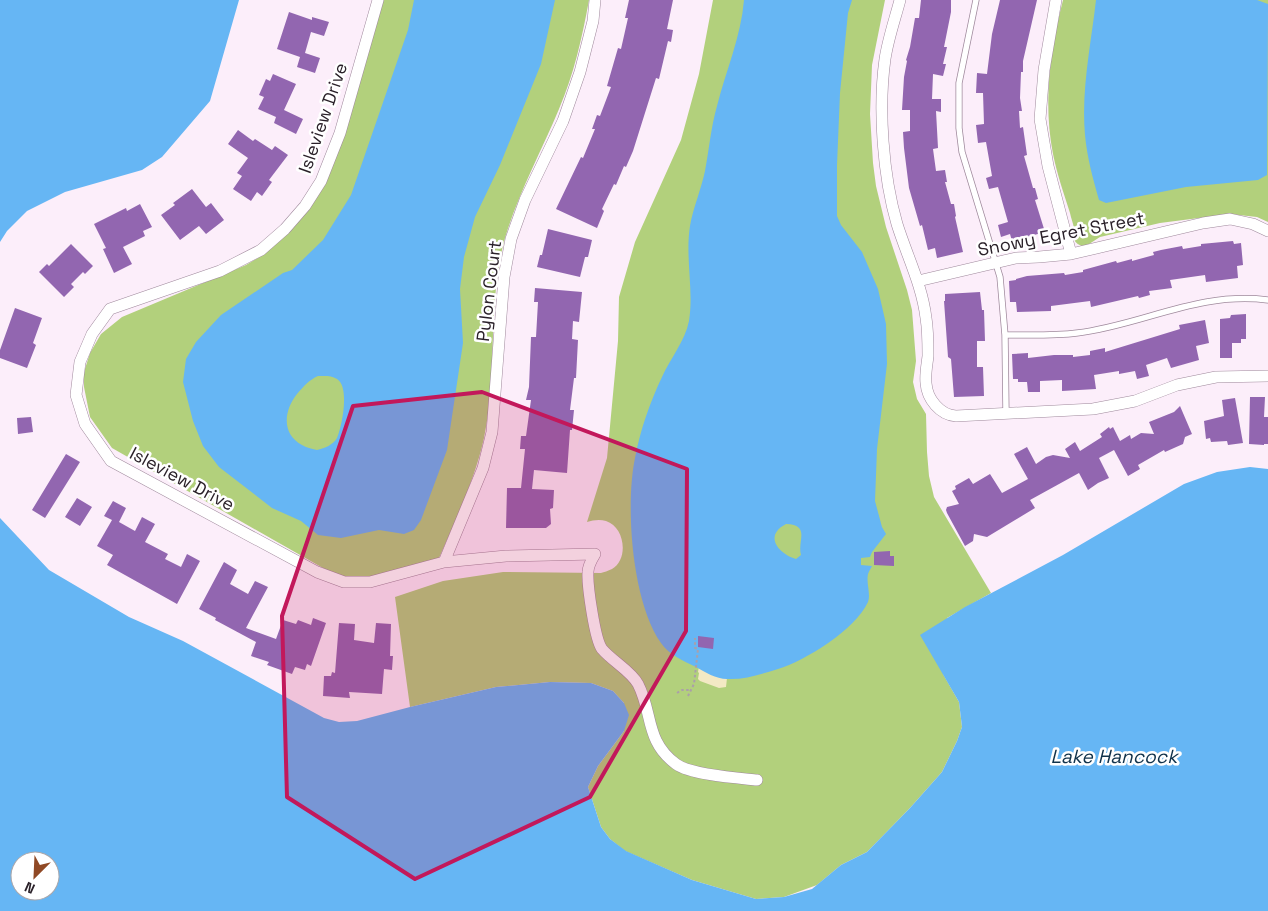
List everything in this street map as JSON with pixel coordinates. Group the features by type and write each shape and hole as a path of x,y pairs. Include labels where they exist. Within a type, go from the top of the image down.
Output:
{"street":[{"name":"Isleview Drive","path":"378,0 340,133 321,181 305,206 285,229 261,250 220,270 110,309 92,334 80,362 76,397 85,424 111,461 317,572 344,582 370,582 444,562 506,556 595,554 588,570 595,633 599,645 637,682 642,693 651,731 660,748 677,765 696,771 757,780"},
{"name":"Pylon Court","path":"444,562 483,468 492,432 504,277 512,239 526,200 562,121 580,72 593,21 595,0"},
{"path":"900,0 885,59 882,105 885,172 897,224 918,282 926,318 928,353 926,383 929,396 938,408 948,415 1093,409 1135,401 1177,385 1216,377 1268,376 1268,364"},
{"path":"1056,0 1044,70 1040,119 1048,166 1071,254"},
{"name":"Snowy Egret Street","path":"918,282 1016,258 1039,258 1071,254 1203,223 1230,219 1253,224 1268,230"}],"lane":[{"path":"976,0 959,83 959,128 962,152 1000,277 1005,336 1006,413"},
{"path":"1005,336 1077,333 1183,306 1222,299 1251,298 1268,300"}],"path":[{"path":"688,696 694,684 696,672 698,648 695,648 696,638"},
{"path":"677,692 690,690"}],"highlighted area":[{"path":"482,392 687,469 686,631 590,797 415,879 287,797 282,616 353,406"}],"green space":[{"path":"382,0 589,0 569,83 516,205 505,238 496,287 488,413 476,469 439,558 366,579 337,576 112,448 90,417 84,387 84,372 90,353 101,334 122,317 246,265 263,255 285,236 310,208 323,188 341,140"},
{"path":"713,0 885,0 872,65 870,114 876,186 886,227 912,310 916,361 913,382 917,399 926,414 929,476 934,497 991,593 947,618 943,674 959,702 962,727 942,772 867,852 841,865 817,885 784,897 756,899 692,880 625,851 610,839 601,827 588,787 598,766 624,731 624,703 613,691 591,683 550,682 496,687 410,707 395,597 443,581 503,572 601,573 612,569 621,558 623,551 621,536 612,524 604,520 587,522 607,458 618,341 619,297 635,242 681,140 699,74"},
{"path":"1063,0 1268,0 1268,222 1257,217 1230,214 1160,223 1100,237 1086,246 1076,243 1074,228 1053,154 1050,135 1049,77 1051,57"}],"sand":[{"path":"699,666 727,678 726,687 719,688 700,681 698,679"}],"water":[{"path":"0,0 239,0 210,101 162,157 142,170 65,192 27,211 7,231 0,242"},
{"path":"414,0 555,0 541,64 500,165 475,217 464,257 460,289 463,343 447,450 421,520 414,530 404,534 379,530 341,538 318,535 301,521 272,508 219,467 203,446 193,421 183,382 186,359 196,342 221,315 283,273 292,270 323,240 351,195 408,30","holes":["318,376 332,377 341,383 344,407 337,438 333,443 317,450 304,446 295,440 288,428 287,414 297,394 309,381"]},
{"path":"744,0 852,0 848,13 840,93 837,216 841,225 862,252 878,289 886,324 887,364 877,449 875,501 882,527 886,534 870,557 861,558 861,565 872,566 868,573 869,599 853,623 829,643 789,665 740,679 727,679 711,675 672,654 661,643 651,625 643,604 637,579 631,527 631,501 635,458 646,417 665,370 684,336 689,321 691,298 688,250 690,226 705,171 715,114 737,40","holes":["786,524 794,525 801,531 801,555 796,559 779,549 775,539 775,534 779,529"]},
{"path":"1096,0 1257,0 1268,4 1267,175 1258,180 1186,187 1106,203 1099,200 1087,151 1084,118 1085,84"},
{"name":"Lake Hancock","path":"1250,467 1268,469 1268,911 0,911 0,518 49,570 129,617 183,641 324,718 339,722 357,721 496,687 550,682 591,683 613,691 624,703 629,715 624,731 598,766 588,787 601,827 610,839 626,851 692,880 756,899 784,897 812,889 841,865 867,852 942,772 962,727 959,702 920,635 965,607 1063,555 1184,484 1217,472"}],"building":[{"path":"629,0 673,0 667,29 673,30 671,42 668,41 659,79 656,78 633,151 602,209 604,211 597,228 556,209 581,157 583,158 595,129 592,129 597,115 600,116 611,87 607,86 618,48 621,49 628,18 625,18"},
{"path":"921,0 951,0 951,12 944,47 947,47 943,64 946,64 943,76 933,74 932,99 941,99 941,112 936,111 938,148 933,149 936,171 945,170 947,182 945,182 951,204 954,204 963,252 937,258 935,248 928,250 922,225 920,226 909,188 903,132 910,131 910,110 902,110 904,77 915,18 919,18"},
{"path":"1000,0 1037,0 1023,61 1023,72 1021,72 1020,98 1022,111 1019,111 1020,128 1023,127 1027,155 1024,156 1033,188 1035,188 1038,199 1035,200 1045,232 1012,241 1010,234 1001,237 998,225 1008,222 998,187 989,189 986,178 992,176 986,142 978,143 976,125 984,124 983,93 976,93 977,73 987,74 992,34"},
{"path":"289,12 312,20 312,17 329,22 324,36 311,32 305,53 320,58 315,73 297,67 300,57 277,49"},
{"path":"273,74 296,84 284,110 303,119 296,134 274,123 276,117 258,109 264,97 259,95 266,79 270,81"},
{"path":"238,130 253,141 255,139 272,150 275,146 288,155 269,180 272,182 262,196 257,192 251,201 233,189 242,176 237,173 248,158 228,144"},
{"path":"192,189 206,207 211,203 224,220 206,234 199,226 180,240 161,215"},
{"path":"140,204 152,227 143,231 145,236 123,247 132,264 114,273 103,249 106,248 94,224 126,208 127,211"},
{"path":"548,229 592,240 580,277 537,267"},
{"path":"1233,241 1234,244 1241,243 1243,265 1237,266 1238,278 1206,282 1205,275 1170,280 1172,288 1149,291 1150,295 1091,307 1090,301 1051,306 1051,311 1017,312 1016,302 1010,302 1009,281 1016,279 1027,276 1064,273 1065,275 1083,272 1083,270 1116,261 1117,263 1132,259 1132,261 1154,255 1153,252 1161,250 1182,246 1183,249 1201,246 1201,244"},
{"path":"71,244 93,266 85,274 83,272 71,284 74,287 64,297 39,272 47,264 49,266"},
{"path":"535,288 582,292 579,322 573,321 572,339 578,340 576,378 574,378 570,410 574,410 572,430 570,430 567,473 534,470 532,489 554,490 553,508 550,509 551,524 546,528 506,528 507,488 521,488 525,449 520,449 521,436 526,436 531,400 526,400 529,387 531,337 536,337 538,302 534,302"},
{"path":"980,292 982,310 984,310 985,341 977,341 977,367 983,367 984,396 954,397 951,359 948,357 945,294"},
{"path":"15,308 42,318 33,343 36,345 27,368 0,358 0,350"},
{"path":"1246,314 1246,339 1241,339 1241,343 1232,343 1232,358 1220,358 1220,319 1230,318 1231,315"},
{"path":"1205,320 1209,343 1196,346 1199,360 1171,368 1167,358 1146,365 1149,376 1137,379 1135,371 1119,374 1119,371 1094,375 1096,389 1062,391 1062,380 1040,381 1040,392 1028,392 1027,382 1018,382 1018,379 1013,379 1012,354 1028,353 1028,358 1054,355 1073,355 1073,357 1090,355 1090,351 1105,348 1105,352 1180,329 1179,325"},
{"path":"1250,397 1265,397 1264,417 1268,417 1268,444 1249,444"},
{"path":"1235,398 1243,443 1228,445 1227,441 1211,442 1210,438 1206,439 1204,421 1224,416 1222,400"},
{"path":"1180,406 1192,434 1185,437 1183,444 1165,452 1164,450 1138,465 1140,469 1128,476 1114,450 1099,458 1109,478 1088,490 1079,473 1030,500 1035,508 987,537 974,534 973,541 965,546 946,510 947,507 959,504 952,491 956,489 955,486 969,478 973,484 990,474 1002,493 1028,479 1014,454 1027,447 1036,464 1046,457 1053,455 1070,458 1065,449 1075,442 1080,451 1102,437 1100,434 1109,427 1110,429 1113,427 1120,441 1130,435 1131,439 1141,433 1154,434 1149,422 1174,412"},
{"path":"31,417 33,432 18,434 17,418"},
{"path":"66,454 80,462 45,518 32,510"},
{"path":"77,498 92,507 80,526 65,517"},
{"path":"113,501 126,508 119,522 135,531 142,517 155,524 145,542 168,554 165,559 181,567 187,554 200,561 177,604 107,565 113,555 97,546 112,520 104,516"},
{"path":"890,551 890,556 894,556 894,566 874,565 874,552"},
{"path":"224,562 237,570 230,584 248,594 255,581 268,587 246,628 276,639 283,620 296,624 298,620 311,625 313,618 326,623 311,666 307,664 305,670 295,667 292,674 267,665 269,662 251,656 256,642 215,620 216,618 199,609"},
{"path":"339,623 355,624 354,640 374,643 376,623 391,624 390,656 393,656 392,670 384,669 382,694 349,692 350,698 323,696 324,676 331,676 332,672 335,673"},
{"path":"698,636 714,638 713,649 698,647"}]}
